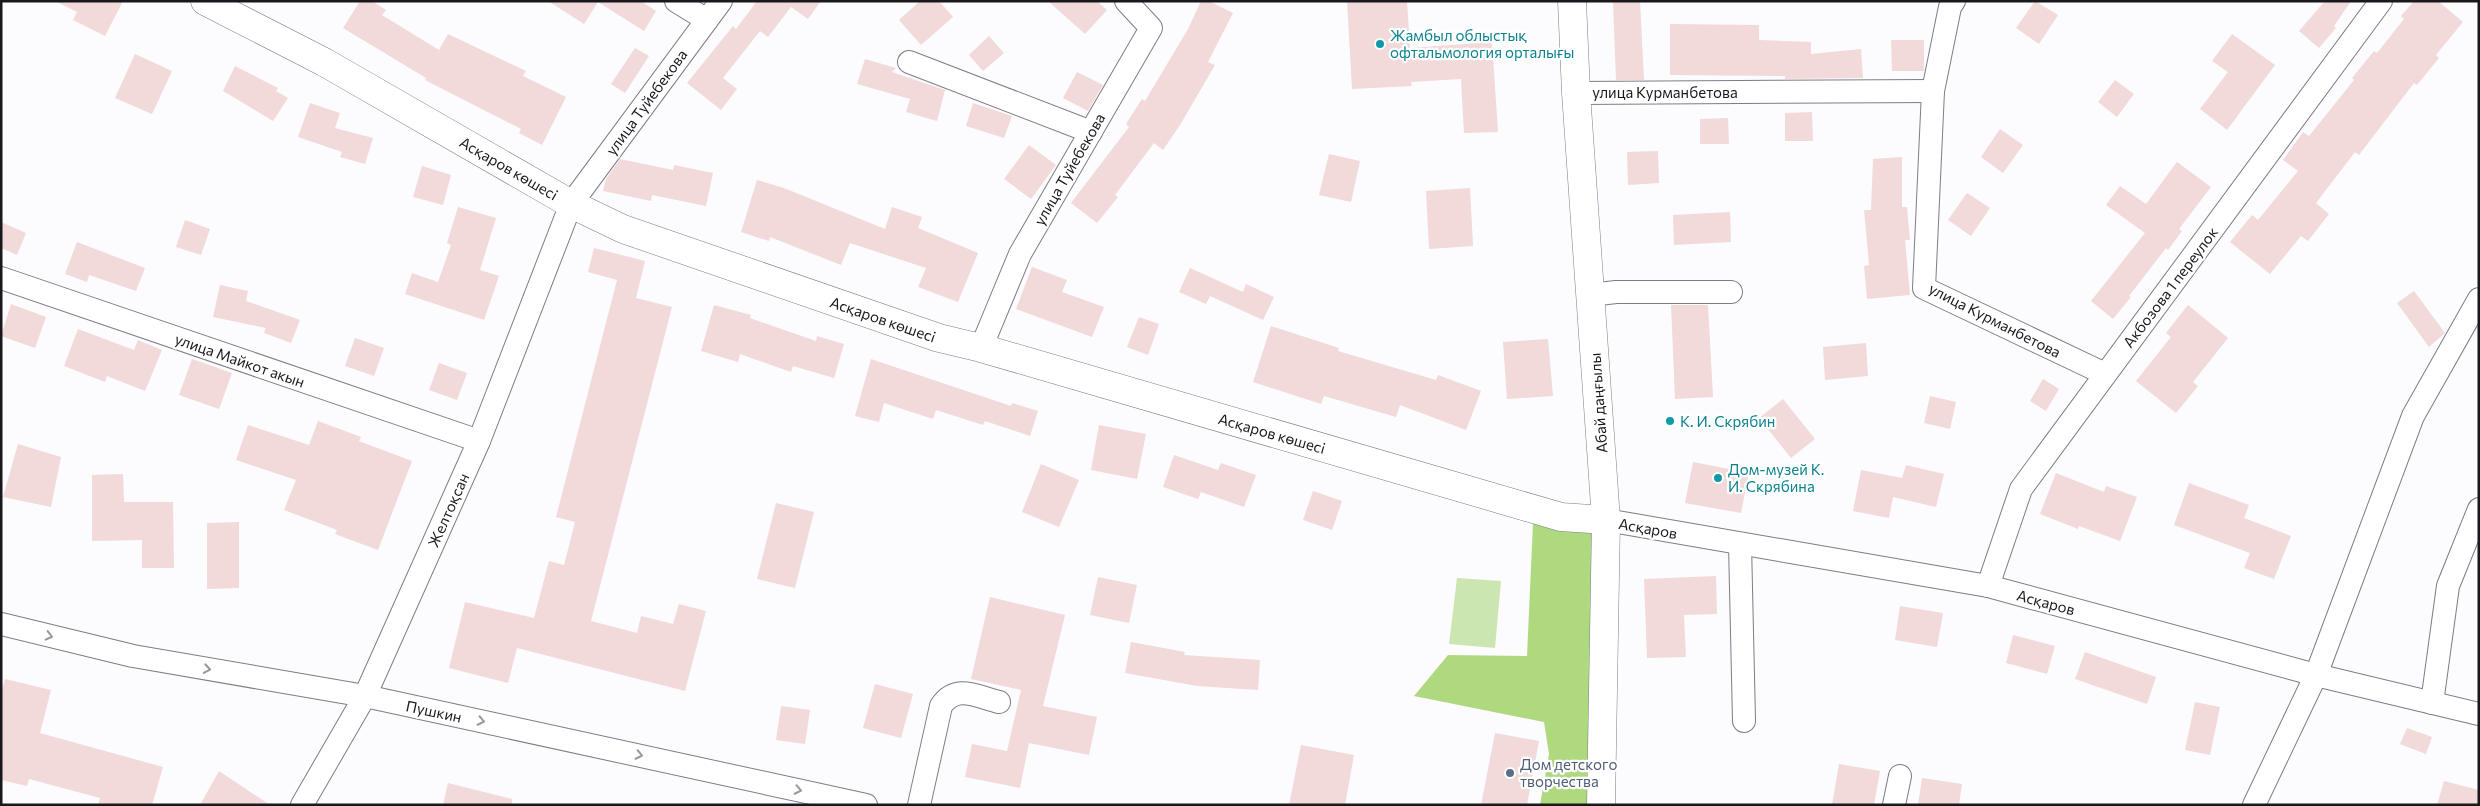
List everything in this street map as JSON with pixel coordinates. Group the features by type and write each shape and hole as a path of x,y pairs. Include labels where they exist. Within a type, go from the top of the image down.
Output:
{"main road":[{"name":"Асқаров көшесі","path":"205,1 324,62 571,204 642,236 939,338 981,348 1561,517 1606,520"},
{"name":"Абай даңғылы","path":"1572,1 1576,93 1606,520 1601,805"}],"street":[{"path":"676,1 706,20"},
{"name":"улица Туйебекова","path":"571,204 721,1"},
{"name":"улица Туйебекова","path":"981,348 1020,254 1151,28 1126,1"},
{"name":"Акбозова 1 переулок","path":"1988,586 2021,489 2381,1"},
{"name":"улица Курманбетова","path":"1950,3 1933,91 1924,288 2106,374"},
{"path":"909,62 1091,132"},
{"name":"улица Курманбетова","path":"1576,93 1933,91"},
{"name":"Желтоқсан","path":"302,805 365,696 479,441 571,204"},
{"name":"улица Майкот акын","path":"1,278 479,441"},
{"path":"1590,295 1616,292 1731,292"},
{"path":"2254,805 2316,675 2413,416 2479,299"},
{"path":"2432,703 2448,586 2479,509"},
{"name":"Асқаров","path":"1606,520 1988,586 2316,675 2479,714"},
{"path":"1740,544 1744,721"},
{"name":"Пушкин","path":"1,624 133,656 365,696 866,805"},
{"path":"919,805 941,706 948,696 957,692 999,702"},
{"path":"1894,805 1900,776"}],"green space":[{"path":"1533,523 1619,527 1590,805 1540,805 1549,754 1544,722 1414,696 1448,655 1527,656"},
{"path":"1457,578 1501,581 1495,648 1449,644"}],"building":[{"path":"55,1 123,1 105,36 73,20 77,12"},
{"path":"360,1 372,1 386,10 382,15 439,50 448,34 526,71 523,76 566,97 542,145 519,133 521,129 425,80 426,78 343,28"},
{"path":"548,1 641,1 656,11 644,31 598,2 584,24"},
{"path":"757,1 821,1 808,19 791,7 768,37 760,31 723,78 737,89 721,110 687,83 733,26 736,29"},
{"path":"920,1 939,1 953,17 921,45 899,20"},
{"path":"1048,1 1097,1 1107,10 1085,34"},
{"path":"1201,1 1209,1 1233,13 1208,62 1215,65 1163,150 1154,143 1115,195 1118,197 1097,223 1071,203 1129,127 1126,124 1142,99 1145,101 1188,29"},
{"path":"1347,1 1407,1 1410,48 1492,42 1498,132 1464,133 1461,79 1411,82 1412,86 1352,89"},
{"path":"1613,1 1640,1 1644,80 1616,80"},
{"path":"2035,1 2058,15 2039,44 2016,28"},
{"path":"2325,1 2351,1 2334,26 2336,28 2319,48 2299,31"},
{"path":"2414,1 2438,1 2463,22 2436,55 2439,58 2417,85 2414,83 2359,155 2355,152 2316,203 2329,214 2308,241 2301,236 2270,274 2230,242 2252,215 2258,220 2298,171 2283,160 2303,132 2309,136 2354,80 2352,78 2374,51 2377,53 2404,19 2401,16"},
{"path":"1670,24 1759,25 1759,40 1811,42 1811,54 1861,49 1863,78 1785,79 1785,76 1670,75"},
{"path":"2232,34 2275,65 2227,130 2200,109 2228,72 2212,61"},
{"path":"989,36 1004,53 983,71 969,55"},
{"path":"1891,40 1924,40 1924,71 1892,71"},
{"path":"635,48 649,56 625,93 611,84"},
{"path":"135,54 172,71 152,114 115,98"},
{"path":"865,59 896,68 892,72 945,90 937,121 906,112 910,99 857,84"},
{"path":"235,66 278,88 276,91 288,98 273,121 223,91"},
{"path":"1077,72 1103,85 1088,111 1063,98"},
{"path":"2115,80 2134,94 2117,117 2098,102"},
{"path":"310,103 340,113 335,128 373,138 365,164 340,157 342,152 298,137"},
{"path":"973,103 1012,116 1004,138 966,126"},
{"path":"1812,112 1813,141 1785,141 1785,113"},
{"path":"1728,118 1729,144 1700,144 1700,119"},
{"path":"2000,129 2023,145 2003,173 1981,157"},
{"path":"1029,145 1056,165 1031,199 1004,179"},
{"path":"1658,151 1659,183 1628,185 1627,152"},
{"path":"1329,154 1360,161 1351,202 1319,195"},
{"path":"1902,157 1902,207 1907,207 1910,240 1905,240 1910,295 1867,299 1864,266 1869,265 1864,210 1871,210 1873,159"},
{"path":"620,159 673,170 674,165 713,173 706,206 652,195 651,201 603,191 606,179"},
{"path":"2177,162 2211,187 2179,229 2182,231 2168,250 2166,248 2113,319 2091,301 2145,233 2106,205 2120,186 2146,204"},
{"path":"422,166 451,175 443,205 413,197"},
{"path":"757,180 784,188 885,229 892,207 922,217 918,228 978,253 958,302 918,287 926,268 850,243 841,265 770,237 769,241 741,232"},
{"path":"1470,188 1473,246 1429,249 1426,191"},
{"path":"1967,193 1990,208 1971,236 1948,220"},
{"path":"458,207 496,218 480,270 499,276 484,320 405,294 412,273 438,282 451,245 447,243"},
{"path":"1730,212 1731,242 1674,245 1673,215"},
{"path":"185,220 210,229 201,255 176,247"},
{"path":"1,222 26,233 17,255 1,248"},
{"path":"77,242 145,268 136,291 89,275 87,282 65,274"},
{"path":"594,248 645,261 636,298 672,307 591,621 637,633 641,616 673,624 679,604 706,611 685,691 517,648 508,683 449,668 465,602 534,618 549,561 564,565 575,522 556,517 617,280 588,272"},
{"path":"1032,267 1067,280 1062,292 1104,307 1092,337 1016,309"},
{"path":"1190,268 1243,292 1246,284 1274,297 1263,320 1210,296 1206,304 1179,292"},
{"path":"220,285 248,291 246,301 300,320 291,343 264,333 266,328 213,317"},
{"path":"2414,291 2445,333 2429,347 2397,303"},
{"path":"11,304 46,317 35,348 1,336"},
{"path":"714,305 751,315 750,318 816,341 817,336 844,344 834,378 793,366 791,372 740,354 738,362 701,351"},
{"path":"1671,305 1708,305 1713,397 1675,399"},
{"path":"2188,305 2228,338 2193,382 2198,386 2176,413 2136,381 2171,337 2166,333"},
{"path":"1139,317 1159,324 1148,355 1127,347"},
{"path":"1271,326 1339,348 1338,351 1436,380 1438,375 1481,391 1466,430 1400,405 1396,417 1324,396 1321,404 1253,382"},
{"path":"78,329 134,350 138,340 162,350 145,391 107,376 105,382 64,366"},
{"path":"355,338 384,348 374,376 345,366"},
{"path":"1548,339 1553,396 1507,399 1503,342"},
{"path":"1866,343 1868,376 1825,380 1823,347"},
{"path":"192,359 232,373 219,409 179,395"},
{"path":"871,359 1011,406 1012,403 1038,411 1030,436 985,421 983,425 936,410 933,419 884,403 879,422 855,416"},
{"path":"439,363 467,373 457,400 429,390"},
{"path":"2043,379 2059,389 2046,411 2030,401"},
{"path":"1930,396 1956,402 1950,429 1924,423"},
{"path":"1783,399 1815,439 1791,458 1759,418"},
{"path":"318,421 361,437 359,441 412,461 378,550 335,534 337,530 284,510 296,480 236,460 248,425 309,445"},
{"path":"1099,425 1146,434 1137,479 1091,470"},
{"path":"18,444 61,457 51,507 3,497"},
{"path":"1174,455 1218,470 1221,463 1256,475 1244,507 1201,492 1198,499 1163,487"},
{"path":"1693,462 1749,473 1741,513 1685,503"},
{"path":"1041,464 1079,480 1059,527 1022,512"},
{"path":"1906,465 1944,474 1936,507 1893,497 1889,518 1853,511 1861,470 1902,478"},
{"path":"2056,473 2104,492 2106,486 2137,497 2120,541 2079,526 2078,529 2040,514"},
{"path":"123,474 124,502 173,502 174,568 142,568 142,540 92,541 92,475"},
{"path":"2189,483 2249,505 2244,518 2291,536 2274,579 2244,568 2250,553 2174,525"},
{"path":"1313,491 1342,501 1332,530 1303,520"},
{"path":"776,503 814,512 795,588 757,579"},
{"path":"239,522 239,588 207,589 207,523"},
{"path":"1716,576 1717,614 1684,615 1686,657 1647,658 1644,579"},
{"path":"1098,577 1137,585 1129,623 1090,615"},
{"path":"990,597 1065,615 1043,706 1097,717 1089,755 1029,743 1020,788 965,777 972,744 1007,751 1021,690 971,679"},
{"path":"1900,606 1943,613 1937,647 1895,640"},
{"path":"2013,635 2055,646 2047,674 2006,663"},
{"path":"1131,642 1185,652 1184,655 1260,660 1258,690 1197,686 1125,673"},
{"path":"2085,652 2156,677 2147,704 2075,679"},
{"path":"5,679 51,690 40,733 163,767 152,805 98,805 100,798 29,779 27,786 1,780 1,693"},
{"path":"875,684 913,694 901,738 863,728"},
{"path":"2195,702 2220,707 2210,755 2185,750"},
{"path":"781,706 810,710 805,744 776,740"},
{"path":"2407,728 2432,737 2426,754 2400,744"},
{"name":"Дом детского творчества","path":"1495,733 1539,741 1527,805 1481,805"},
{"path":"1301,745 1354,755 1345,805 1289,805"},
{"path":"1839,764 1880,771 1874,805 1832,805"},
{"path":"219,771 270,805 200,805"},
{"path":"1922,778 1962,784 1959,805 1918,805"},
{"path":"2444,781 2479,790 2479,805 2437,805"},
{"path":"448,783 512,799 512,805 443,805"}],"place":[{"name":"Жамбыл облыстық офтальмология орталығы","path":"1380,44"},
{"name":"К. И. Скрябин","path":"1670,421"},
{"name":"Дом-музей К. И. Скрябина","path":"1718,478"},
{"name":"Дом детского творчества","path":"1510,773"}]}
